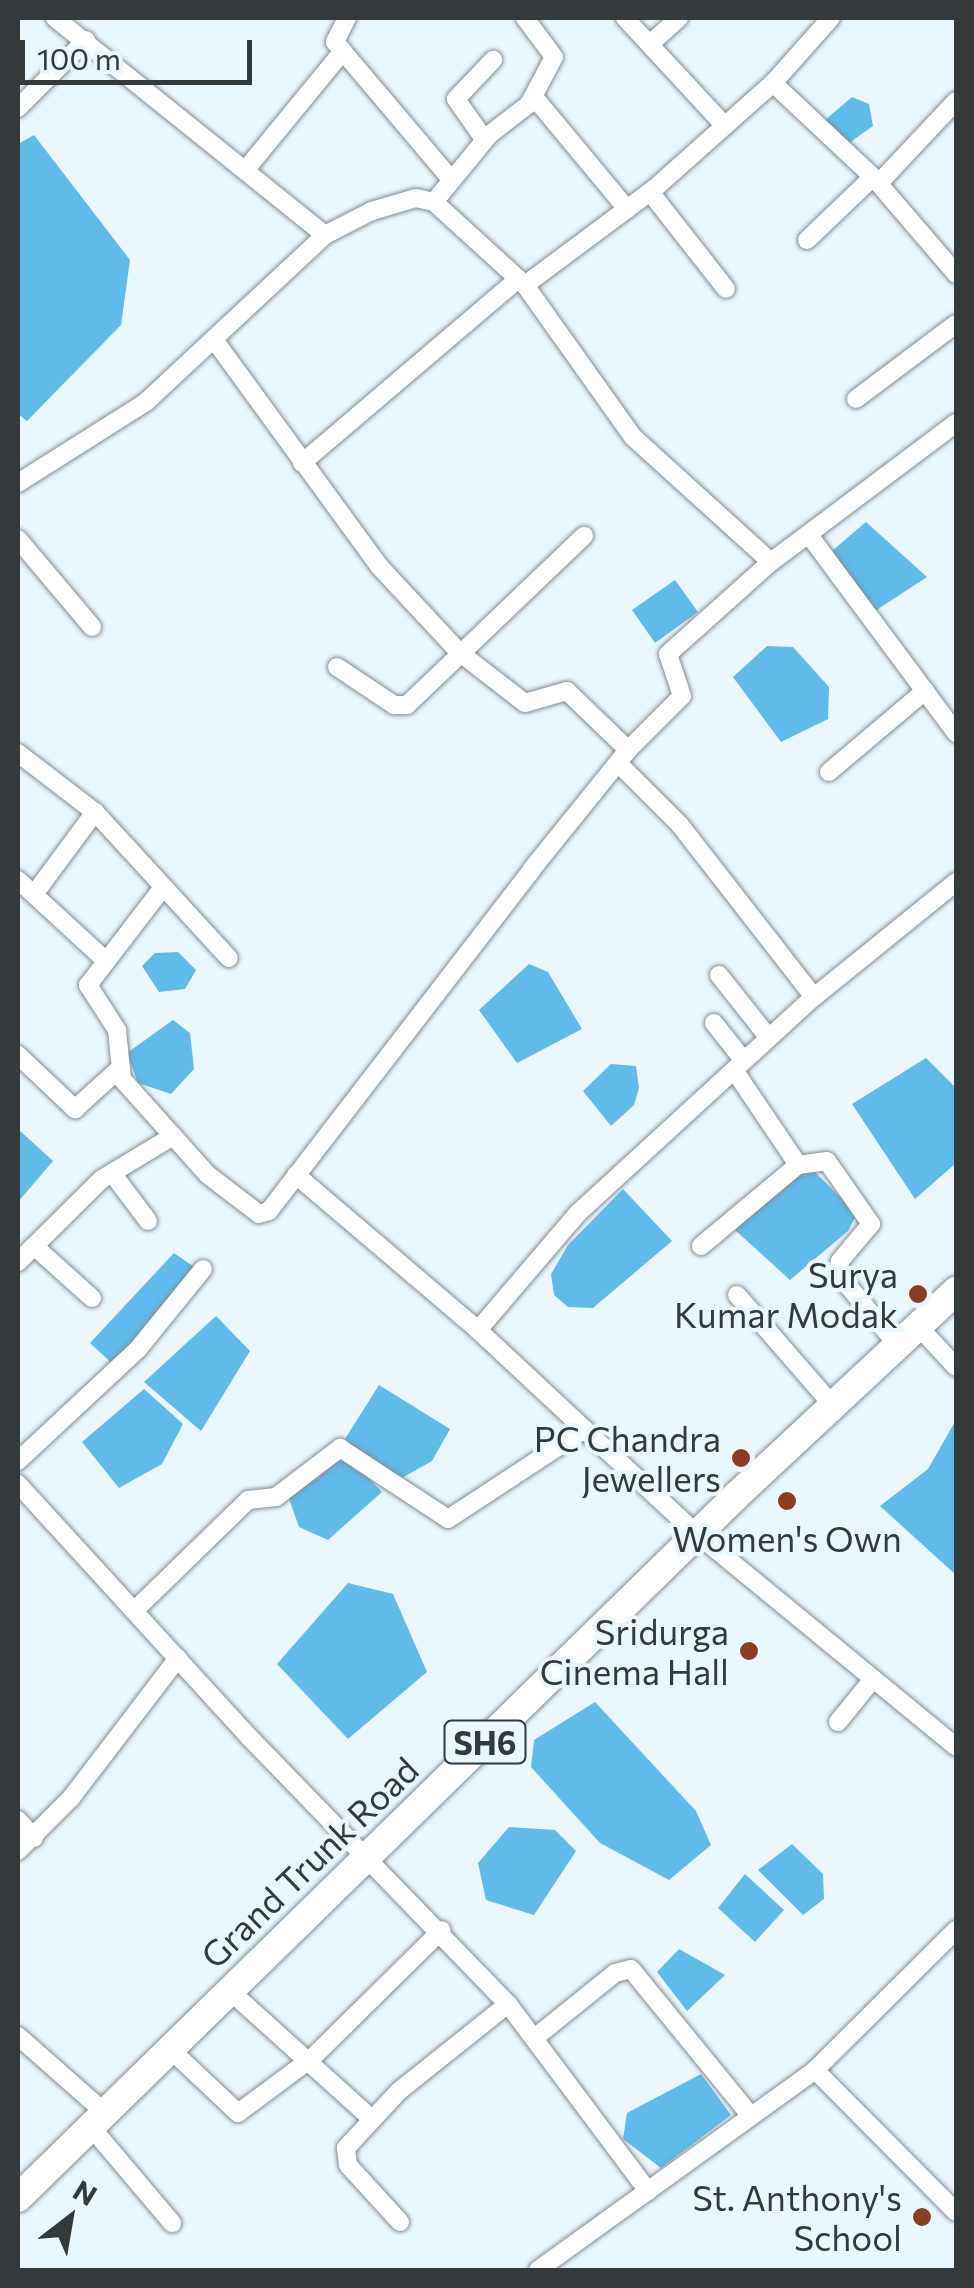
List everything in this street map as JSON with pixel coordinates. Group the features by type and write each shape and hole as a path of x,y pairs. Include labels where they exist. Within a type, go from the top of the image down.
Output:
{"main road":[{"name":"Grand Trunk Road","path":"18,2198 229,1990 371,1857 696,1534 956,1291"}],"street":[{"path":"55,18 326,235"},
{"path":"347,18 332,35 449,177"},
{"path":"434,202 449,177 484,139 534,97 555,53 525,18"},
{"path":"625,18 725,126"},
{"path":"650,44 679,18"},
{"path":"302,464 522,282 650,192 773,83 831,18"},
{"path":"18,108 86,40"},
{"path":"247,168 343,51"},
{"path":"484,139 456,99 493,60"},
{"path":"773,83 876,180 956,274"},
{"path":"534,97 627,209"},
{"path":"807,240 876,180 956,101"},
{"path":"650,192 726,289"},
{"path":"20,477 146,402 326,235 372,211 416,198 434,202 522,282 633,437 771,562"},
{"path":"856,400 956,324"},
{"path":"216,341 379,566 460,652 526,703 567,691 680,825 814,997"},
{"path":"161,890 104,959 88,985 118,1030 119,1069 208,1175 258,1214 269,1212 623,756 682,696 668,654 771,562 956,423"},
{"path":"809,535 956,733"},
{"path":"338,667 400,708 584,536"},
{"path":"18,539 92,627"},
{"path":"829,772 925,691"},
{"path":"18,753 96,812 161,890 230,958"},
{"path":"35,893 96,812"},
{"path":"18,880 104,959"},
{"path":"478,1330 578,1213 814,997 956,882"},
{"path":"719,975 768,1038"},
{"path":"714,1023 798,1165"},
{"path":"18,1054 75,1108 119,1069"},
{"path":"18,1260 112,1174 173,1136"},
{"path":"702,1246 798,1165 827,1161 870,1218 838,1274 906,1334 956,1367"},
{"path":"112,1174 148,1221"},
{"path":"296,1175 478,1330 696,1534 873,1679 953,1737"},
{"path":"34,1246 92,1298"},
{"path":"18,1461 138,1350 203,1269"},
{"path":"737,1295 834,1406"},
{"path":"134,1610 248,1500 276,1497 340,1448 448,1519 582,1431"},
{"path":"18,1484 178,1658 442,1930 537,2036 648,2191"},
{"path":"18,1852 34,1838 178,1658"},
{"path":"838,1722 873,1679"},
{"path":"18,1820 34,1838"},
{"path":"170,2048 238,2113 302,2061 312,2058 442,1930"},
{"path":"538,2270 816,2070 956,1930"},
{"path":"537,2036 616,1973 631,1969 752,2116"},
{"path":"229,1990 302,2061 372,2120"},
{"path":"400,2222 344,2156 372,2120 508,2004"},
{"path":"18,2036 98,2120 172,2223"},
{"path":"816,2070 956,2212"}],"water":[{"path":"852,97 869,104 873,126 845,146 824,121"},
{"path":"34,135 130,260 121,325 27,421 18,414 18,144"},
{"path":"866,522 927,577 875,611 826,556"},
{"path":"675,580 698,612 655,643 632,610"},
{"path":"767,646 793,647 829,687 828,719 781,742 733,677"},
{"path":"178,952 196,970 185,989 159,992 142,966 155,953"},
{"path":"529,964 548,972 582,1029 517,1063 479,1010"},
{"path":"173,1020 190,1033 194,1069 171,1094 138,1083 127,1053"},
{"path":"926,1058 956,1088 956,1163 915,1199 852,1104"},
{"path":"611,1064 636,1066 639,1088 634,1105 611,1126 583,1091"},
{"path":"18,1129 53,1161 18,1202"},
{"path":"808,1165 857,1214 848,1231 790,1280 735,1230"},
{"path":"623,1189 672,1241 593,1308 568,1307 554,1295 551,1274 568,1245"},
{"path":"174,1253 197,1269 115,1366 90,1343"},
{"path":"216,1316 250,1351 201,1431 144,1382"},
{"path":"379,1385 450,1429 432,1461 393,1483 345,1439"},
{"path":"144,1389 183,1424 162,1464 119,1488 82,1442"},
{"path":"956,1420 956,1575 880,1506 928,1469"},
{"path":"342,1450 382,1492 328,1540 299,1527 287,1493"},
{"path":"348,1583 393,1594 427,1672 348,1739 277,1664"},
{"path":"595,1702 696,1811 711,1845 669,1880 600,1843 531,1767 534,1740"},
{"path":"509,1827 555,1830 576,1851 534,1915 486,1900 478,1863"},
{"path":"792,1844 823,1874 824,1899 803,1915 758,1870"},
{"path":"745,1874 784,1910 755,1942 718,1908"},
{"path":"679,1949 725,1975 687,2011 657,1972"},
{"path":"701,2074 731,2115 661,2168 623,2139 627,2113"}],"place":[{"name":"Surya Kumar Modak","path":"918,1294"},
{"name":"PC Chandra Jewellers","path":"741,1458"},
{"name":"Women's Own","path":"787,1501"},
{"name":"Sridurga Cinema Hall","path":"749,1651"},
{"name":"St. Anthony's School","path":"922,2217"}]}
